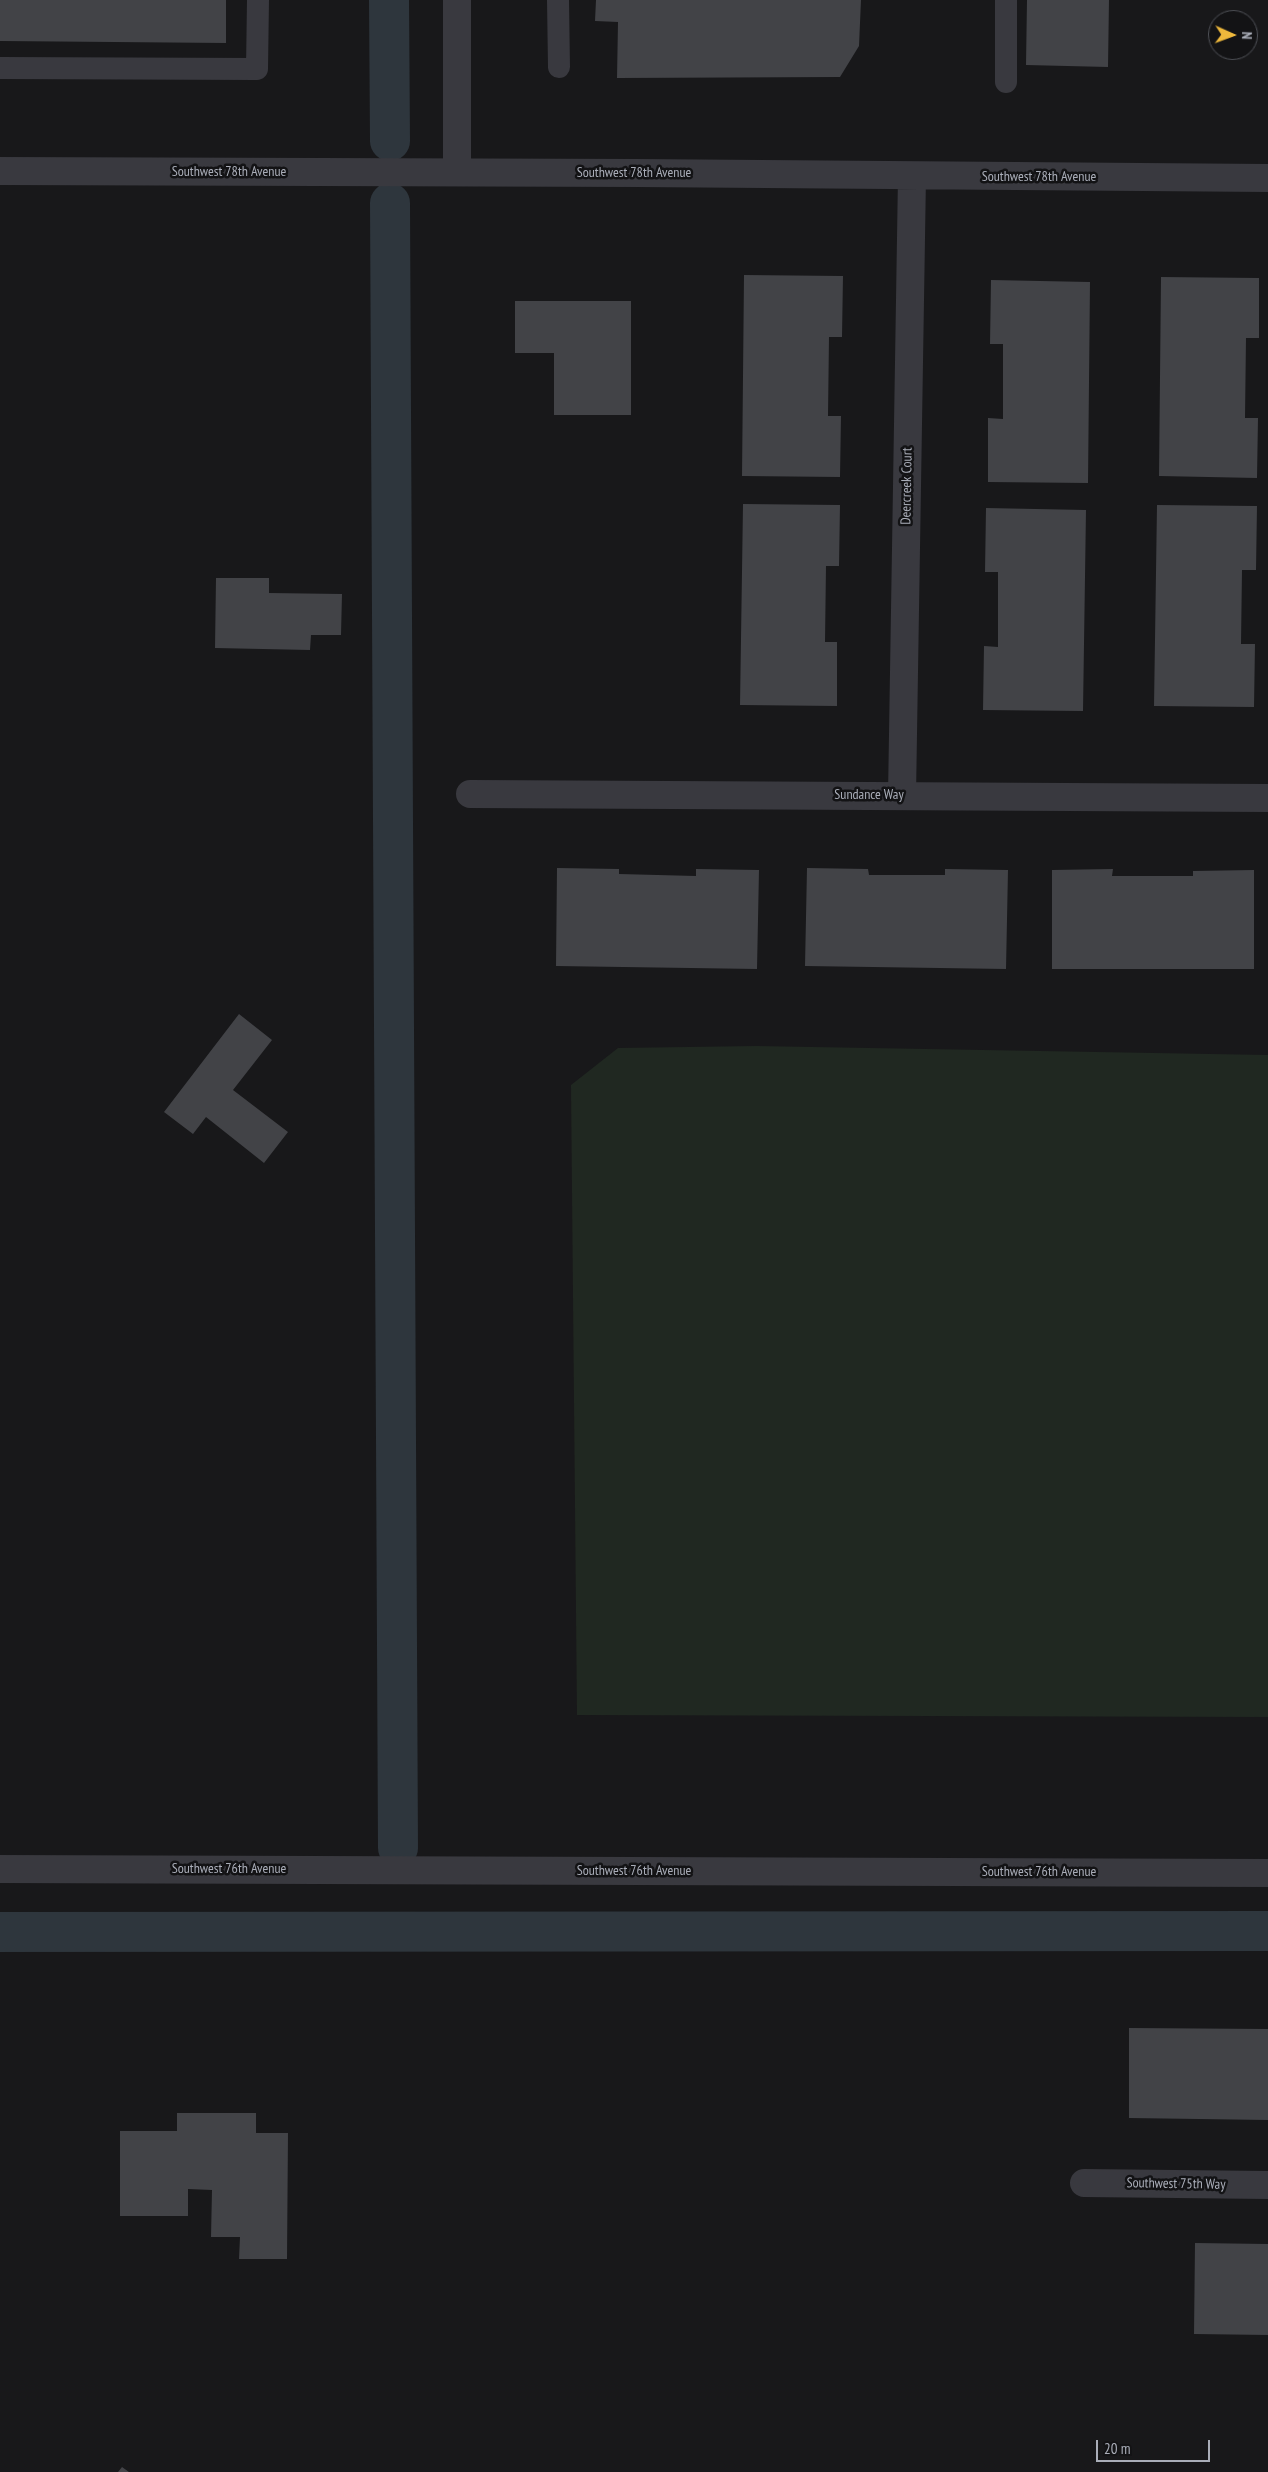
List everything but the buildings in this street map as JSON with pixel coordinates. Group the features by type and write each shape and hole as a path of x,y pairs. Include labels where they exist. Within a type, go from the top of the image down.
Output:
{"street":[{"path":"457,0 457,172"},
{"name":"Southwest 78th Avenue","path":"0,171 457,172 1268,178"},
{"name":"Deercreek Court","path":"902,796 912,176"},
{"name":"Sundance Way","path":"470,794 1268,798"},
{"name":"Southwest 76th Avenue","path":"0,1868 1268,1873"},
{"name":"Southwest 75th Way","path":"1084,2183 1268,2185"}],"lane":[{"path":"0,68 257,69 258,0"},
{"path":"558,0 559,67"},
{"path":"1006,0 1006,82"}],"shaded area":[{"path":"756,1046 1268,1055 1268,1717 577,1715 571,1085 618,1048"}],"waterway":[{"path":"389,0 390,141"},
{"path":"390,203 398,1848"},
{"path":"0,1932 1268,1931"}]}
